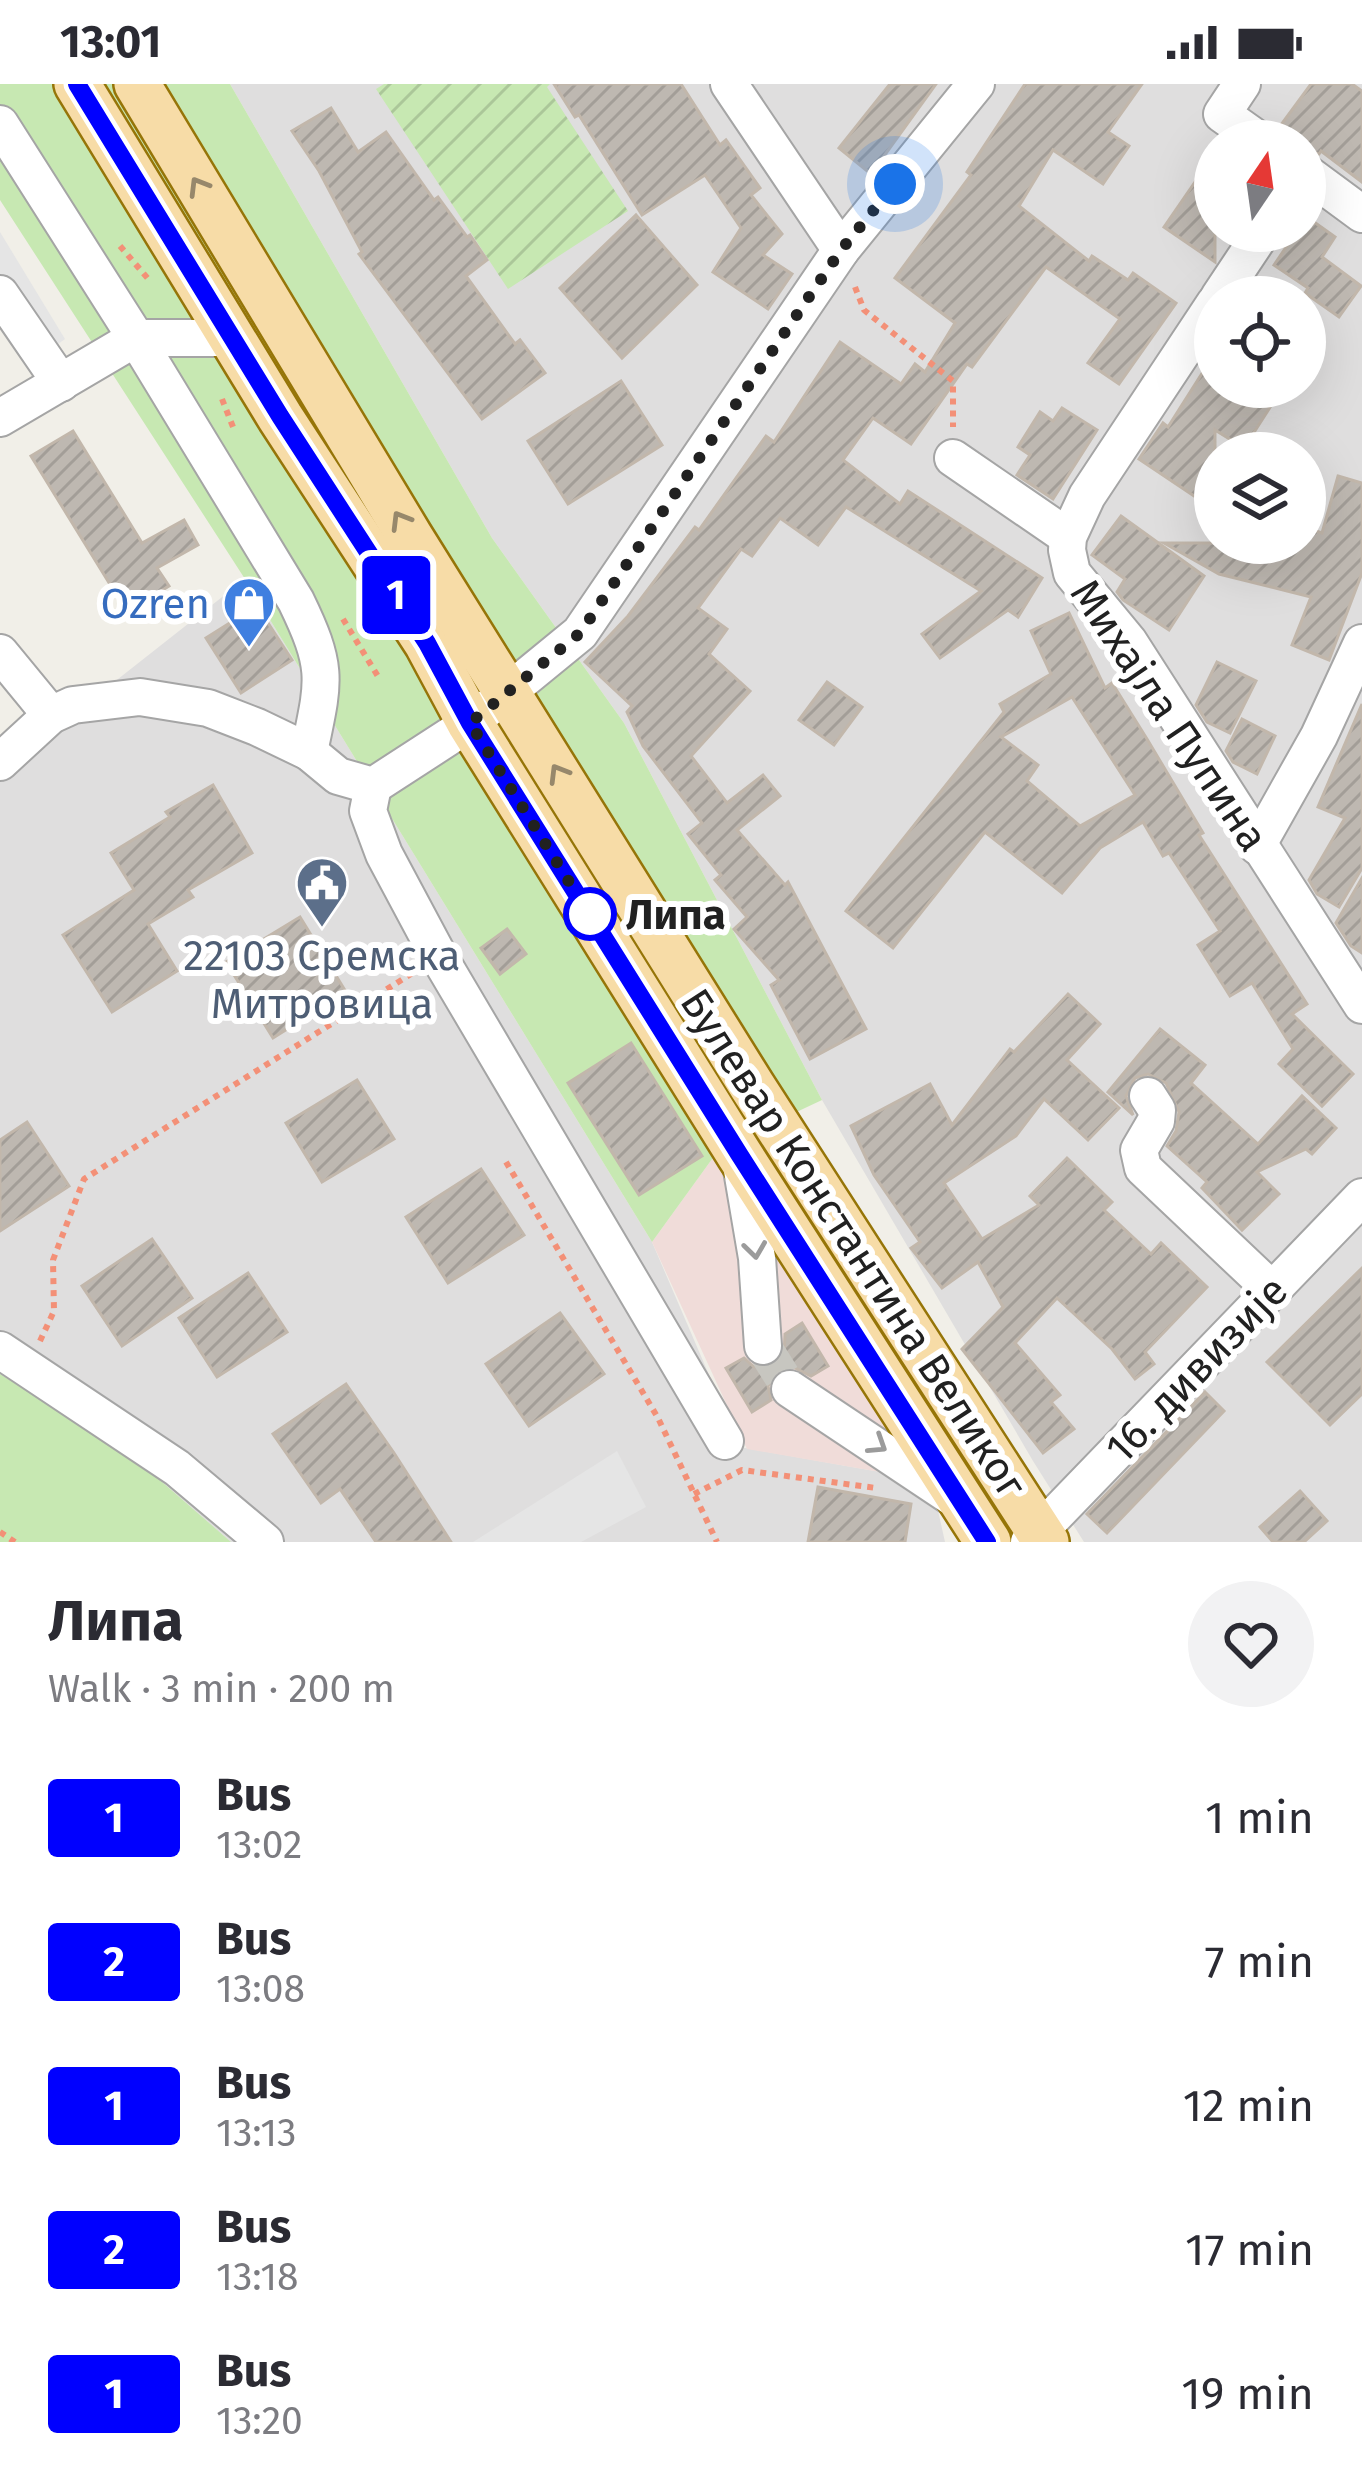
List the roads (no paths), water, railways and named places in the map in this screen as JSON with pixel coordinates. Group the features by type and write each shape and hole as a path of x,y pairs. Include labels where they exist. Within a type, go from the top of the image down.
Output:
{"main road":[{"name":"Булевар Константина Великог","path":"77,84 739,1154 976,1523"},
{"name":"Булевар Константина Великог","path":"137,84 410,537 1038,1538"}],"street":[{"path":"729,84 841,250"},
{"path":"725,1441 439,957 384,854 368,811 373,786 470,723 580,633 841,250 976,84"},
{"path":"0,124 296,601 315,640 324,682 309,752"},
{"path":"1326,187 1362,214"},
{"path":"0,294 61,383"},
{"path":"1068,538 1087,496 1194,335"},
{"path":"0,418 136,338 232,338"},
{"name":"Михајла Пупина","path":"953,458 1068,538 1072,573 1129,642 1362,1005"},
{"path":"1257,845 1319,736 1362,643"},
{"path":"0,653 51,715"},
{"path":"0,762 51,715 73,705 117,698 169,700 224,714 309,752 338,776 373,786"},
{"path":"1148,1096 1157,1110 1156,1121 1139,1150 1142,1168 1272,1290"},
{"path":"739,1154 757,1258 763,1346"},
{"name":"16. дивизије","path":"1038,1538 1362,1197"},
{"path":"14,1358 177,1468 265,1542"},
{"path":"790,1389 976,1523"}],"tunnel":[{"path":"763,1346 790,1389"}],"place":[{"name":"Ozren","path":"249,649"},
{"name":"Липа","path":"590,914"},
{"name":"22103 Сремска Митровица","path":"322,929"}]}
